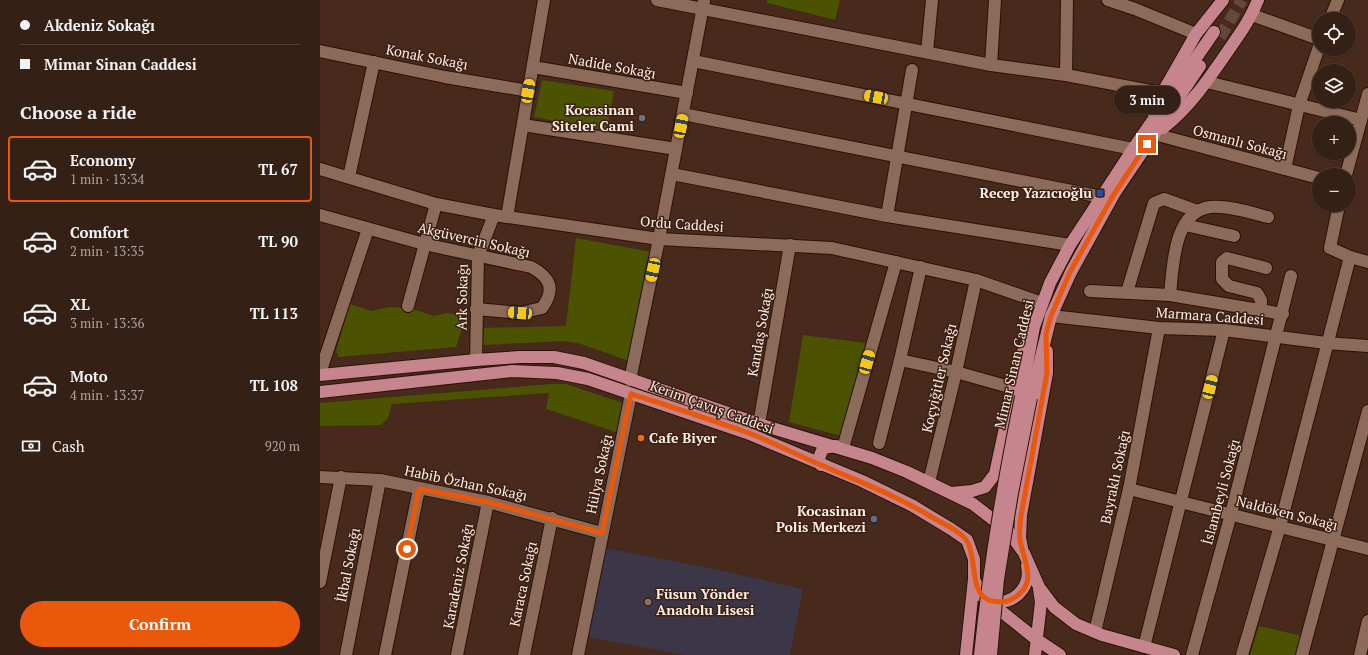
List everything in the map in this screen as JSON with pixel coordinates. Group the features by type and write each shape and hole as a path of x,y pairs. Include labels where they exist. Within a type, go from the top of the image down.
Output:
{"main road":[{"path":"1133,149 1160,93 1196,34 1223,0"},
{"path":"1154,134 1179,115 1208,82 1252,15 1258,0"},
{"name":"Mimar Sinan Caddesi","path":"980,655 989,572 1002,488 1022,395 1034,327 1042,303 1070,244 1133,149 1217,34 1114,194 1070,272 1051,316 1046,334 1022,395 1012,493 998,579 991,655"},
{"path":"988,600 1000,602 1009,601 1017,596 1026,584 1029,574 1020,538 1021,516 1047,373 1046,334"},
{"name":"Kerim Çavuş Caddesi","path":"320,374 476,360 554,357 584,363 759,424 872,458 929,482 973,504 1009,532 1024,553"},
{"name":"Kerim Çavuş Caddesi","path":"320,392 512,371 557,373 588,379 747,433 862,481 914,506 967,540 974,559 974,579 982,596 1036,639 1060,655"},
{"path":"951,494 985,488 995,474 1022,395"},
{"path":"821,465 819,458 820,452 823,448 839,447"},
{"path":"1024,553 1039,587 1054,607 1076,624 1095,632 1174,655"},
{"path":"966,655 974,579"},
{"path":"1035,655 1041,602 1039,587"}],"street":[{"path":"507,217 544,0"},
{"path":"657,0 704,4 992,65 1066,75 1160,93"},
{"path":"927,52 932,0"},
{"path":"992,65 995,0"},
{"path":"1066,75 1067,0"},
{"path":"1108,0 1135,9 1196,34"},
{"path":"1333,12 1338,0"},
{"path":"630,380 672,174 704,4"},
{"path":"1252,15 1312,36"},
{"name":"Konak Sokağı","path":"320,51 446,77 528,91"},
{"path":"1285,169 1299,105 1316,56"},
{"path":"693,61 1133,149"},
{"path":"349,178 374,62"},
{"name":"Nadide Sokağı","path":"533,67 687,93"},
{"path":"887,216 912,70"},
{"path":"1208,82 1361,120"},
{"path":"1348,168 1368,94"},
{"path":"683,114 1102,197"},
{"path":"523,125 676,149"},
{"name":"Osmanlı Sokağı","path":"1154,134 1312,176"},
{"name":"Ordu Caddesi","path":"320,169 436,204 494,215 659,239 832,248 976,280 1042,303"},
{"path":"672,174 887,216 1070,244"},
{"path":"1127,292 1154,203 1164,199 1197,211"},
{"path":"408,306 436,204"},
{"path":"1170,295 1174,253 1179,236 1185,225 1197,211 1211,207 1268,217"},
{"path":"1338,212 1330,248 1350,257 1368,262"},
{"name":"Akgüvercin Sokağı","path":"320,215 424,244 531,267 544,274 550,287 547,300 542,308 520,313 476,309"},
{"name":"Ark Sokağı","path":"476,360 478,256 494,215"},
{"path":"1185,225 1234,236"},
{"path":"320,374 325,341 368,229"},
{"name":"Kandaş Sokağı","path":"759,424 790,245"},
{"path":"1242,655 1280,526 1326,343 1350,257"},
{"path":"1261,310 1261,300 1257,293 1228,286 1222,279 1222,262 1227,258 1266,268"},
{"path":"839,447 896,262"},
{"path":"879,443 921,267"},
{"name":"İslambeyli Sokağı","path":"1192,655 1232,514 1276,336 1283,314 1291,276"},
{"name":"Koçyiğitler Sokağı","path":"929,482 956,372 976,280"},
{"path":"1090,290 1170,295 1283,314"},
{"name":"Marmara Caddesi","path":"1051,316 1159,328 1224,330 1326,343 1368,346"},
{"name":"Bayraklı Sokağı","path":"1095,632 1129,488 1159,328"},
{"path":"1144,647 1157,592 1182,502 1224,330"},
{"path":"900,360 956,372 1022,395"},
{"name":"Hülya Sokağı","path":"578,655 631,394"},
{"path":"1302,655 1368,411"},
{"name":"Habib Özhan Sokağı","path":"320,477 380,480 488,502 552,518 602,533"},
{"name":"İkbal Sokağı","path":"320,582 341,477"},
{"name":"İkbal Sokağı","path":"346,655 380,480"},
{"name":"Naldöken Sokağı","path":"1129,488 1368,549"},
{"path":"385,655 419,489"},
{"name":"Karadeniz Sokağı","path":"457,655 488,502"},
{"name":"Karaca Sokağı","path":"524,655 552,518"},
{"path":"1360,655 1368,621"}],"shaded area":[{"path":"604,548 709,568 803,589 790,655 684,655 588,637"}],"green space":[{"path":"767,0 840,0 835,20 767,3"},
{"path":"542,80 614,91 607,131 534,117"},
{"path":"576,238 652,252 629,361 581,344 564,341 483,345 484,328 566,326"},
{"path":"350,304 371,311 389,307 413,309 434,316 447,313 466,316 456,347 339,357 336,351"},
{"path":"803,335 866,343 841,436 789,422"},
{"path":"566,384 626,404 619,433 546,409 549,393 392,404 388,418 381,425 320,426 320,403"},
{"path":"1259,626 1302,636 1296,655 1250,655"}],"tunnel":[{"path":"1220,37 1242,0"}],"place":[{"name":"Kocasinan Siteler Cami","path":"642,118"},
{"name":"Recep Yazıcıoğlu","path":"1100,193"},
{"name":"Cafe Biyer","path":"641,438"},
{"name":"Kocasinan Polis Merkezi","path":"874,519"},
{"name":"Füsun Yönder Anadolu Lisesi","path":"648,602"}],"route":[{"path":"407,549 419,489 488,502 552,518 602,533 631,394 747,433 862,481 914,506 967,540 974,559 974,579 982,596 988,600 1000,602 1009,601 1017,596 1026,584 1029,574 1020,538 1021,516 1047,373 1046,334 1051,316 1055,303 1070,272 1114,194 1147,144"}]}
